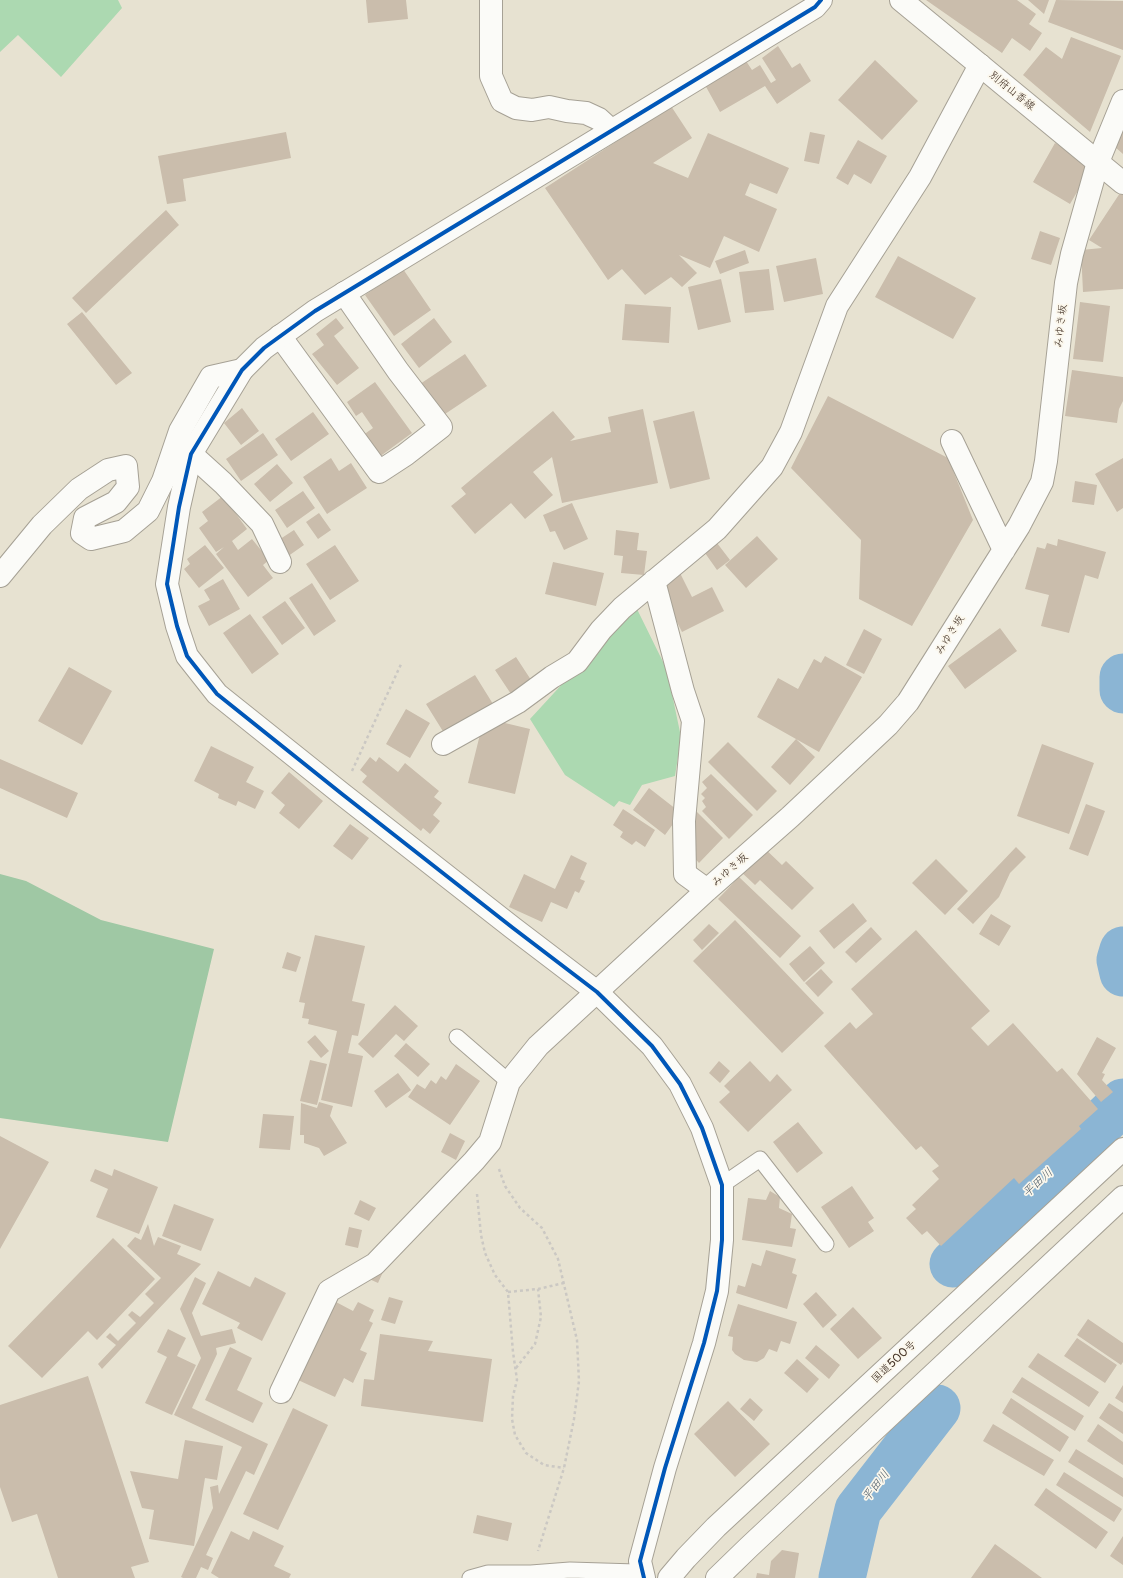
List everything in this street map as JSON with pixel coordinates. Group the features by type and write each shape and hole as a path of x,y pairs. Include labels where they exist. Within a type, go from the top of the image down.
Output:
{"main road":[{"path":"491,0 491,76 502,101 516,108 532,110 550,107 586,113 599,119 611,130"},
{"path":"639,1572 665,1468 704,1343 717,1291 722,1240 722,1185 702,1128 680,1084 652,1046 597,992 342,794 217,694 188,656 177,626 167,584 179,507 191,454 242,370 264,348 315,311 815,7 821,0"},
{"name":"別府山香線","path":"901,0 1123,183"},
{"path":"443,744 518,702 552,677 577,662 601,630 622,608 717,529 772,467 791,432 837,306 920,177 980,65"},
{"name":"みゆき坂","path":"509,1082 538,1046 707,890 790,817 893,719 908,702 1004,550 1019,526 1042,482 1046,461 1066,283 1072,254 1098,162 1123,101"},
{"path":"280,336 379,472 405,455 441,427 398,370 344,293"},
{"path":"0,576 42,525 79,489 108,470 126,466 128,487 116,502 85,518 82,533 91,539 124,531 148,511 163,481 180,431 211,378 242,370"},
{"path":"952,440 1004,550"},
{"path":"191,454 262,524 280,562"},
{"path":"654,581 682,691 693,721 684,821 685,874 707,890"},
{"path":"280,1392 329,1291 375,1264 474,1161 490,1142 509,1082"},
{"name":"国道500号","path":"669,1578 716,1527 1123,1149"},
{"path":"718,1578 749,1546 1123,1197"}],"lane":[{"path":"457,1037 509,1082"},
{"path":"722,1185 760,1159 826,1244"},
{"path":"470,1578 488,1573 531,1573 570,1570 639,1572"}],"path":[{"path":"342,794 402,662"},
{"path":"490,1142 505,1186 520,1208 542,1228 558,1259 577,1340 579,1381 574,1419 564,1468 531,1573"},
{"path":"474,1161 478,1212 485,1253 496,1275 508,1292 518,1380 513,1396 512,1419 514,1435 526,1453 544,1465 564,1468"},
{"path":"508,1292 538,1289 564,1283"},
{"path":"516,1368 536,1344 541,1317 538,1289"}],"green space":[{"path":"0,0 118,0 122,8 61,77 18,35 0,52"},
{"path":"635,605 667,670 681,737 675,776 642,785 630,805 619,801 614,807 565,775 530,719"},
{"path":"0,874 26,881 101,920 214,949 168,1142 0,1118"}],"building":[{"path":"366,0 406,0 408,19 368,23"},
{"path":"926,0 1017,0 1036,14 1029,24 1042,33 1030,51 1012,38 1002,53"},
{"path":"1028,0 1049,0 1044,14"},
{"path":"1056,0 1123,1 1123,50 1048,22"},
{"path":"1071,37 1121,56 1090,132 1023,75 1046,47 1062,59"},
{"path":"778,46 792,68 800,63 811,81 777,104 765,86 720,112 705,85 746,61 752,70 760,65 771,83 776,80 762,58"},
{"path":"875,60 918,101 882,140 838,100"},
{"path":"671,106 692,138 653,163 688,178 708,133 789,168 777,194 750,183 745,195 777,209 759,252 724,236 710,268 679,255 697,273 682,287 671,277 645,295 622,269 608,280 545,188"},
{"path":"1123,125 1123,154 1115,147"},
{"path":"286,132 291,158 183,179 186,201 167,204 158,156"},
{"path":"810,132 825,135 819,164 804,161"},
{"path":"858,140 887,156 871,184 854,174 848,185 836,178"},
{"path":"1055,143 1093,165 1070,204 1033,182"},
{"path":"1120,193 1123,195 1123,289 1083,292 1081,250 1102,248 1089,240"},
{"path":"166,210 179,225 86,313 72,298"},
{"path":"1040,231 1060,238 1051,265 1031,259"},
{"path":"745,250 749,263 720,274 715,261"},
{"path":"898,256 976,298 953,339 875,297"},
{"path":"816,258 823,294 784,302 776,266"},
{"path":"403,269 431,310 394,336 365,295"},
{"path":"769,269 774,310 745,313 739,272"},
{"path":"721,279 731,322 698,330 688,287"},
{"path":"1080,302 1110,306 1103,362 1073,359"},
{"path":"625,304 671,307 669,343 622,340"},
{"path":"82,312 132,373 116,385 67,324"},
{"path":"336,318 344,328 334,336 359,368 337,385 312,354 324,345 316,334"},
{"path":"434,318 452,342 419,368 401,344"},
{"path":"465,354 487,386 442,416 420,384"},
{"path":"1072,370 1123,377 1123,401 1119,409 1117,423 1065,416"},
{"path":"375,382 412,433 375,460 359,438 373,428 362,412 356,416 347,402"},
{"path":"828,396 948,458 973,520 912,626 859,599 861,540 791,468"},
{"path":"242,408 259,431 241,445 224,423"},
{"path":"643,409 658,483 562,503 552,457 533,472 553,495 525,519 511,503 475,534 451,506 466,494 461,488 553,411 575,437 570,441 611,432 608,417"},
{"path":"694,411 710,479 670,489 653,421"},
{"path":"313,412 329,434 291,461 275,439"},
{"path":"263,433 278,455 241,481 226,459"},
{"path":"331,458 339,471 351,463 367,488 327,514 303,477"},
{"path":"1123,458 1123,508 1117,512 1095,474"},
{"path":"277,464 293,483 270,502 254,484"},
{"path":"1075,481 1097,485 1094,505 1072,502"},
{"path":"303,491 315,508 287,528 275,510"},
{"path":"223,496 247,529 232,541 238,550 252,539 269,560 263,565 273,578 248,597 216,554 224,547 216,552 199,528 208,521 202,512"},
{"path":"572,503 588,539 564,550 555,531 550,532 543,515"},
{"path":"319,513 331,530 318,539 306,522"},
{"path":"294,530 304,545 284,559 274,543"},
{"path":"616,530 639,533 637,550 647,551 644,575 621,573 623,556 614,555"},
{"path":"757,536 778,559 746,588 725,565"},
{"path":"1058,539 1106,552 1098,579 1085,575 1069,633 1041,626 1049,595 1025,589 1037,547 1045,549 1047,543 1057,546"},
{"path":"717,543 730,560 717,570 705,553"},
{"path":"205,545 224,568 199,588 184,569 190,564 187,559"},
{"path":"335,545 359,581 330,600 306,564"},
{"path":"553,562 604,573 596,606 545,594"},
{"path":"680,573 692,597 712,587 724,611 682,632 658,584"},
{"path":"223,579 240,609 209,626 198,606 210,600 204,590"},
{"path":"312,583 336,621 314,636 289,598"},
{"path":"285,601 305,628 282,645 262,617"},
{"path":"250,614 279,654 252,674 223,633"},
{"path":"1000,628 1017,651 965,689 948,666"},
{"path":"864,629 882,639 864,674 846,665"},
{"path":"825,656 862,677 819,752 757,717 778,678 798,689 814,659 821,663"},
{"path":"516,657 533,683 513,697 495,670"},
{"path":"69,667 112,691 82,745 38,721"},
{"path":"475,675 493,704 444,733 426,704"},
{"path":"406,709 430,723 410,758 386,744"},
{"path":"484,718 530,729 515,794 468,783"},
{"path":"796,739 815,757 790,785 771,767"},
{"path":"728,742 777,791 757,811 708,762"},
{"path":"1042,744 1094,763 1069,834 1017,816"},
{"path":"211,746 254,767 246,782 264,791 255,809 238,801 236,806 218,798 219,794 194,781"},
{"path":"370,757 376,762 379,757 398,772 405,763 439,791 434,797 442,803 433,815 440,821 430,834 423,828 421,831 362,782 367,776 360,770"},
{"path":"0,759 78,793 67,818 0,788"},
{"path":"289,772 323,801 299,829 279,813 285,805 271,793"},
{"path":"711,774 753,815 729,839 702,811 706,807 702,801 705,798 701,794 707,788 702,782"},
{"path":"649,788 681,813 665,835 633,810"},
{"path":"1086,804 1105,811 1088,856 1069,849"},
{"path":"623,809 655,830 645,847 636,841 632,845 620,837 623,832 613,825"},
{"path":"695,810 723,838 699,863 690,853"},
{"path":"350,824 369,838 352,860 333,846"},
{"path":"761,845 782,865 786,861 814,888 792,910 760,880 755,885 738,869"},
{"path":"1016,847 1026,857 1010,873 999,897 973,924 957,909"},
{"path":"571,855 587,863 580,879 585,881 579,893 575,891 567,909 551,902 542,922 509,907 524,874 555,889"},
{"path":"936,859 968,891 945,915 912,883"},
{"path":"739,877 801,936 780,958 718,899"},
{"path":"853,903 867,921 834,949 819,931"},
{"path":"991,914 1011,926 999,946 979,934"},
{"path":"735,920 824,1013 782,1053 693,961"},
{"path":"709,924 719,933 702,950 693,940"},
{"path":"871,927 882,939 856,963 845,952"},
{"path":"916,930 990,1011 971,1028 988,1046 1013,1023 1057,1072 1062,1068 1098,1109 1079,1126 1081,1129 1019,1184 1014,1178 941,1246 927,1231 922,1235 906,1218 916,1209 912,1205 939,1179 932,1171 939,1166 921,1146 916,1150 824,1046 850,1022 856,1029 873,1014 851,989"},
{"path":"315,935 365,946 352,1001 365,1004 358,1036 352,1035 348,1053 363,1056 352,1107 321,1100 337,1031 308,1024 309,1019 302,1018 305,1003 299,1002"},
{"path":"810,946 825,963 804,982 789,964"},
{"path":"287,952 301,957 296,972 282,968"},
{"path":"821,969 833,982 818,997 805,983"},
{"path":"395,1005 418,1026 404,1041 396,1034 373,1058 358,1044"},
{"path":"315,1035 329,1051 321,1058 307,1042"},
{"path":"1097,1037 1116,1048 1102,1073 1105,1074 1102,1080 1113,1092 1101,1102 1077,1074"},
{"path":"406,1043 430,1064 418,1077 394,1056"},
{"path":"310,1060 327,1064 317,1105 300,1101"},
{"path":"719,1061 730,1071 720,1083 709,1073"},
{"path":"750,1061 770,1082 777,1074 792,1090 748,1132 719,1102 730,1092 724,1086"},
{"path":"456,1064 480,1081 450,1125 408,1097 417,1084 425,1089 431,1080 436,1084 441,1076 446,1080"},
{"path":"398,1073 411,1090 386,1108 374,1091"},
{"path":"319,1102 333,1106 330,1116 347,1143 324,1156 319,1148 304,1143 304,1135 300,1135 301,1103 317,1108"},
{"path":"263,1114 294,1116 290,1150 259,1148"},
{"path":"798,1122 823,1153 797,1173 773,1142"},
{"path":"450,1133 465,1141 456,1160 441,1152"},
{"path":"0,1136 49,1162 0,1249"},
{"path":"95,1169 112,1176 114,1169 158,1187 139,1234 96,1217 108,1189 90,1181"},
{"path":"852,1186 874,1218 868,1222 874,1231 849,1248 821,1207"},
{"path":"770,1191 780,1197 779,1208 792,1214 790,1228 796,1229 792,1247 742,1240 748,1198 766,1200"},
{"path":"360,1200 376,1208 369,1221 354,1214"},
{"path":"174,1204 214,1219 201,1251 162,1236"},
{"path":"148,1224 154,1246 158,1237 181,1246 177,1254 201,1264 102,1369 98,1364 116,1345 106,1337 110,1333 118,1341 136,1323 128,1315 132,1311 140,1317 154,1303 145,1294 161,1278 127,1246 135,1237 141,1240"},
{"path":"349,1227 362,1230 358,1248 345,1245"},
{"path":"113,1238 155,1279 97,1340 88,1331 42,1378 8,1346"},
{"path":"766,1250 796,1259 792,1273 797,1275 787,1309 736,1293 738,1285 745,1287 752,1263 761,1266"},
{"path":"372,1267 383,1272 378,1283 367,1278"},
{"path":"218,1271 250,1287 255,1277 286,1293 262,1341 237,1328 240,1323 202,1304"},
{"path":"195,1277 206,1283 192,1313 201,1336 232,1329 236,1343 216,1348 217,1354 192,1408 268,1444 254,1475 246,1471 206,1555 213,1558 208,1570 201,1567 196,1578 183,1578 181,1577 213,1508 210,1487 218,1485 219,1494 242,1447 174,1415 201,1358 180,1309"},
{"path":"816,1292 837,1315 823,1328 803,1304"},
{"path":"389,1297 403,1301 395,1324 381,1320"},
{"path":"336,1302 353,1311 358,1302 374,1310 369,1321 373,1323 360,1350 367,1353 353,1383 344,1378 335,1397 298,1380"},
{"path":"738,1304 797,1322 790,1344 781,1341 777,1352 769,1349 764,1358 757,1362 744,1360 735,1354 732,1350 733,1337 728,1336"},
{"path":"853,1307 882,1338 858,1359 830,1329"},
{"path":"1088,1319 1123,1343 1123,1362 1121,1365 1077,1335"},
{"path":"168,1329 186,1338 177,1356 196,1365 172,1415 145,1403 167,1357 157,1352"},
{"path":"380,1334 433,1341 428,1351 492,1359 483,1422 361,1406 364,1379 374,1380"},
{"path":"1077,1338 1117,1365 1105,1383 1064,1356"},
{"path":"816,1345 840,1365 829,1379 805,1358"},
{"path":"230,1347 252,1358 237,1390 263,1403 253,1423 205,1400"},
{"path":"1038,1353 1099,1392 1089,1407 1028,1367"},
{"path":"797,1359 819,1379 807,1393 784,1373"},
{"path":"88,1376 149,1562 131,1567 135,1578 58,1578 37,1514 12,1522 0,1487 0,1405"},
{"path":"1022,1377 1084,1416 1075,1431 1012,1392"},
{"path":"1123,1385 1123,1403 1115,1398"},
{"path":"750,1398 763,1410 754,1421 740,1409"},
{"path":"1011,1398 1069,1437 1060,1452 1002,1413"},
{"path":"728,1401 770,1444 735,1477 694,1434"},
{"path":"1109,1403 1123,1412 1123,1434 1099,1418"},
{"path":"293,1408 328,1425 278,1530 243,1514"},
{"path":"993,1424 1054,1460 1044,1476 983,1441"},
{"path":"1098,1424 1123,1442 1123,1465 1087,1441"},
{"path":"185,1440 223,1446 217,1480 205,1478 194,1546 149,1539 154,1510 142,1508 130,1471 178,1479"},
{"path":"1076,1449 1123,1478 1123,1497 1068,1462"},
{"path":"1064,1472 1122,1509 1114,1522 1056,1485"},
{"path":"1046,1488 1108,1532 1096,1549 1034,1505"},
{"path":"477,1515 512,1523 508,1541 473,1533"},
{"path":"231,1531 249,1540 253,1531 284,1546 274,1566 291,1574 289,1578 219,1578 211,1573"},
{"path":"1123,1536 1123,1565 1110,1556"},
{"path":"995,1544 1042,1578 971,1578"},
{"path":"782,1550 799,1553 795,1578 756,1578 757,1573 769,1575 771,1561"}],"waterway":[{"name":"平田川","path":"1123,677 1123,690"},
{"name":"平田川","path":"1123,950 1120,960 1123,973"},
{"name":"平田川","path":"953,1264 1123,1102"},
{"name":"平田川","path":"842,1578 858,1510 937,1408"}],"cycle path":[{"path":"644,1578 640,1561 665,1468 704,1343 717,1291 722,1240 722,1185 702,1128 680,1084 652,1046 597,992 342,794 217,694 187,656 177,626 167,584 179,507 191,454 242,370 264,348 315,311 815,7 821,0"}]}
